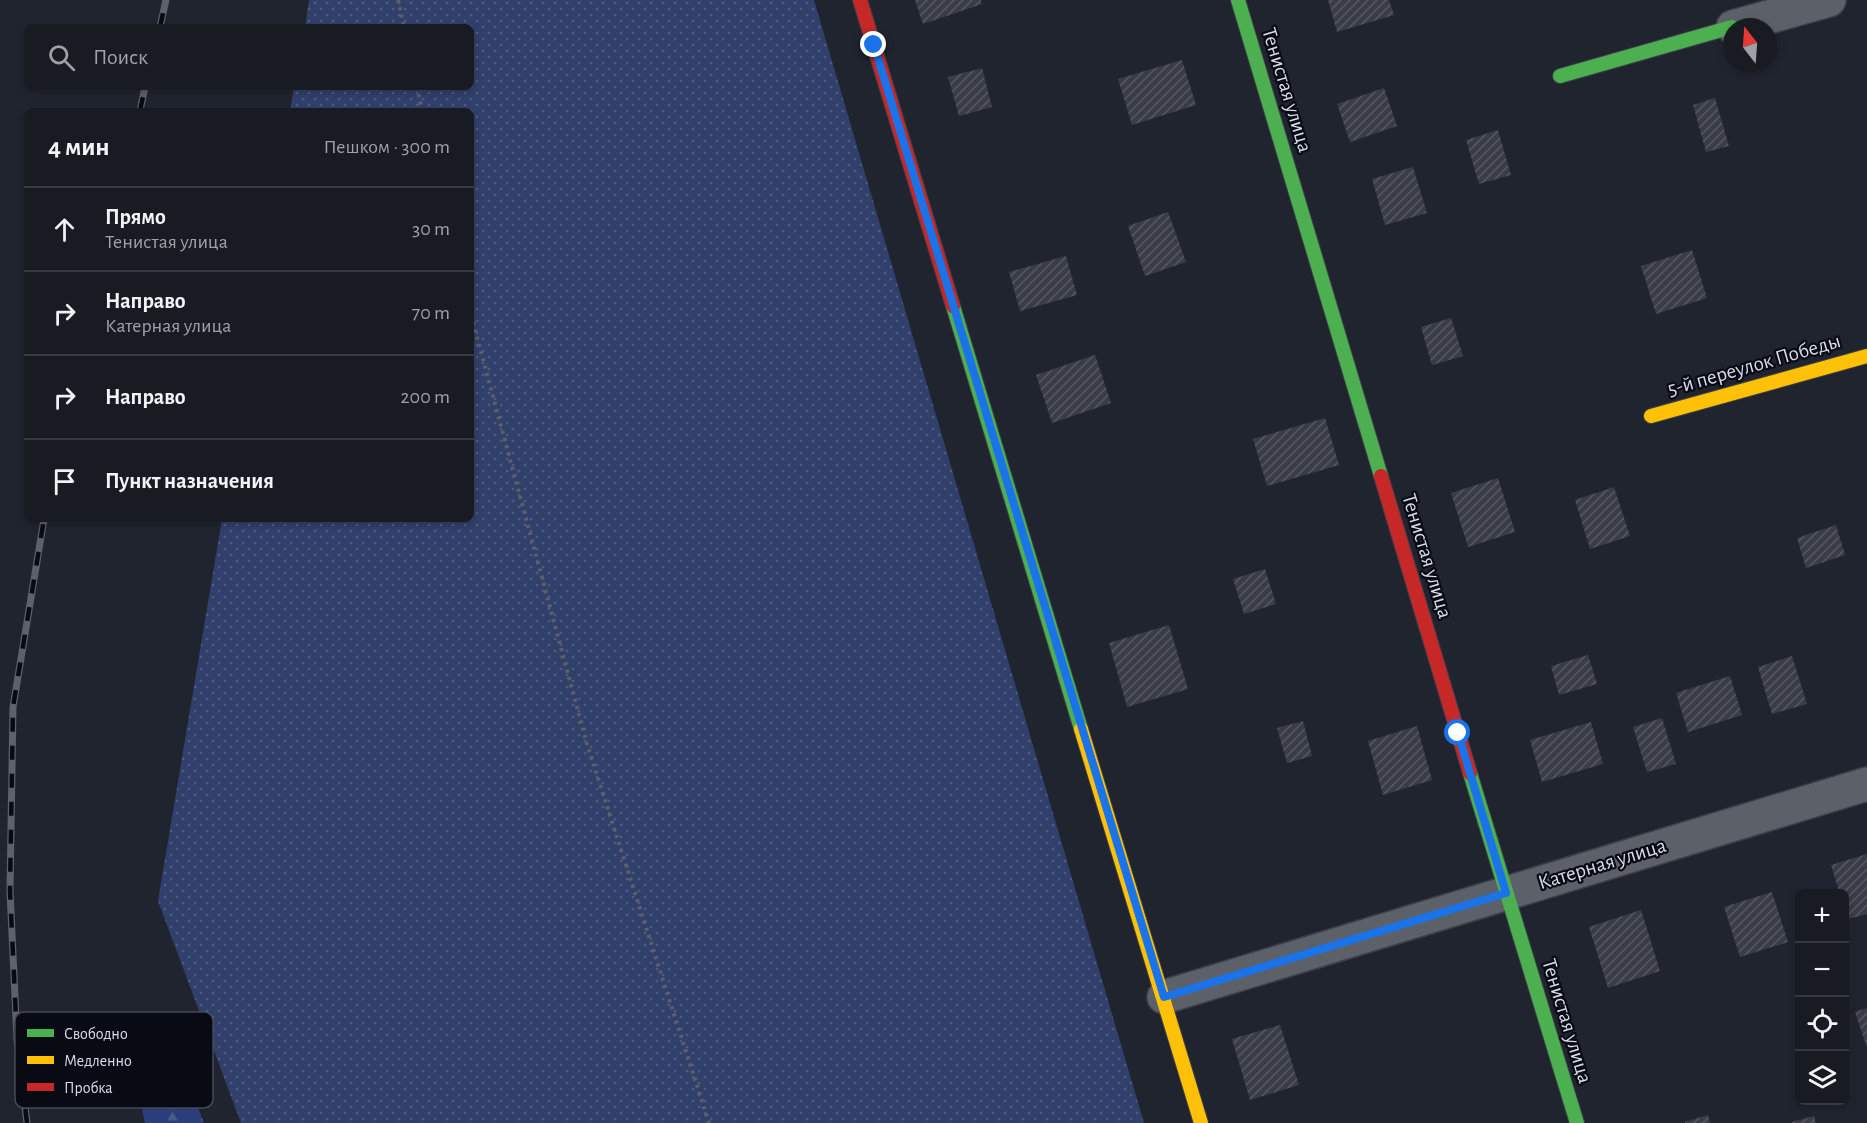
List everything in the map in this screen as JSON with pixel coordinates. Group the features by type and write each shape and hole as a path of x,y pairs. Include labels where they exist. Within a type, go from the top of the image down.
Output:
{"street":[{"path":"860,0 1201,1123"},
{"name":"Тенистая улица","path":"1238,0 1577,1123"},
{"path":"1764,18 1829,0"},
{"path":"1560,76 1723,30"},
{"name":"5-й переулок Победы","path":"1651,416 1867,356"},
{"name":"Катерная улица","path":"1164,997 1867,784"}],"path":[{"path":"398,0 403,24"},
{"path":"418,90 421,108"},
{"path":"474,326 587,744 709,1123"}],"shaded area":[{"path":"309,0 814,0 1144,1123 241,1123 213,1048 213,1012 200,1012 158,901 221,522 474,522 474,108 290,108 294,90 474,90 474,24 305,24"}],"green space":[{"path":"142,1108 198,1108 204,1123 145,1123"}],"building":[{"path":"915,0 981,0 982,4 923,24"},
{"path":"1328,0 1389,0 1394,15 1337,32"},
{"path":"1182,60 1196,105 1132,125 1118,79"},
{"path":"982,68 992,107 959,116 948,77"},
{"path":"1384,88 1397,126 1350,142 1337,104"},
{"path":"1715,98 1729,146 1706,152 1693,105"},
{"path":"1498,130 1511,175 1479,184 1466,140"},
{"path":"1413,167 1427,213 1385,225 1372,179"},
{"path":"1168,212 1186,262 1145,276 1128,226"},
{"path":"1692,250 1707,298 1656,314 1641,266"},
{"path":"1066,256 1077,295 1020,311 1009,272"},
{"path":"1451,318 1463,356 1432,365 1421,327"},
{"path":"1095,355 1111,403 1052,423 1036,375"},
{"path":"1325,418 1339,465 1267,486 1253,439"},
{"path":"1498,478 1515,532 1468,547 1451,493"},
{"path":"1614,487 1630,536 1590,549 1575,500"},
{"path":"1836,525 1845,555 1806,568 1797,538"},
{"path":"1265,569 1276,604 1244,614 1233,579"},
{"path":"1169,625 1188,689 1127,707 1109,643"},
{"path":"1588,655 1597,684 1559,695 1551,666"},
{"path":"1792,656 1807,704 1772,714 1758,667"},
{"path":"1730,676 1742,715 1688,732 1676,693"},
{"path":"1662,718 1676,764 1647,772 1633,727"},
{"path":"1303,721 1312,756 1287,763 1277,728"},
{"path":"1591,722 1603,764 1542,782 1530,740"},
{"path":"1417,726 1432,780 1383,795 1368,741"},
{"path":"1867,854 1867,914 1849,919 1849,889 1838,889 1831,865"},
{"path":"1772,892 1788,942 1740,957 1724,907"},
{"path":"1641,910 1660,971 1608,988 1589,927"},
{"path":"1867,1008 1867,1048 1855,1012"},
{"path":"1280,1025 1299,1085 1250,1100 1232,1039"},
{"path":"1708,1115 1710,1123 1685,1123 1685,1122"},
{"path":"1814,1116 1816,1123 1792,1123 1792,1122"}],"railway":[{"path":"161,24 166,0"},
{"path":"141,108 144,90"},
{"path":"16,1012 10,891 13,707 44,522"},
{"path":"25,1108 27,1123"}],"traffic: fast":[{"path":"1238,0 1381,476"},
{"path":"1560,76 1723,30"},
{"path":"953,306 1081,729"},
{"path":"1470,773 1577,1123"}],"traffic: slow":[{"path":"1651,416 1867,356"},
{"path":"1081,729 1201,1123"}],"traffic: jam":[{"path":"860,0 953,306"},
{"path":"1381,476 1470,773"}],"route":[{"path":"874,45 1164,997 1506,893 1458,733"}]}
